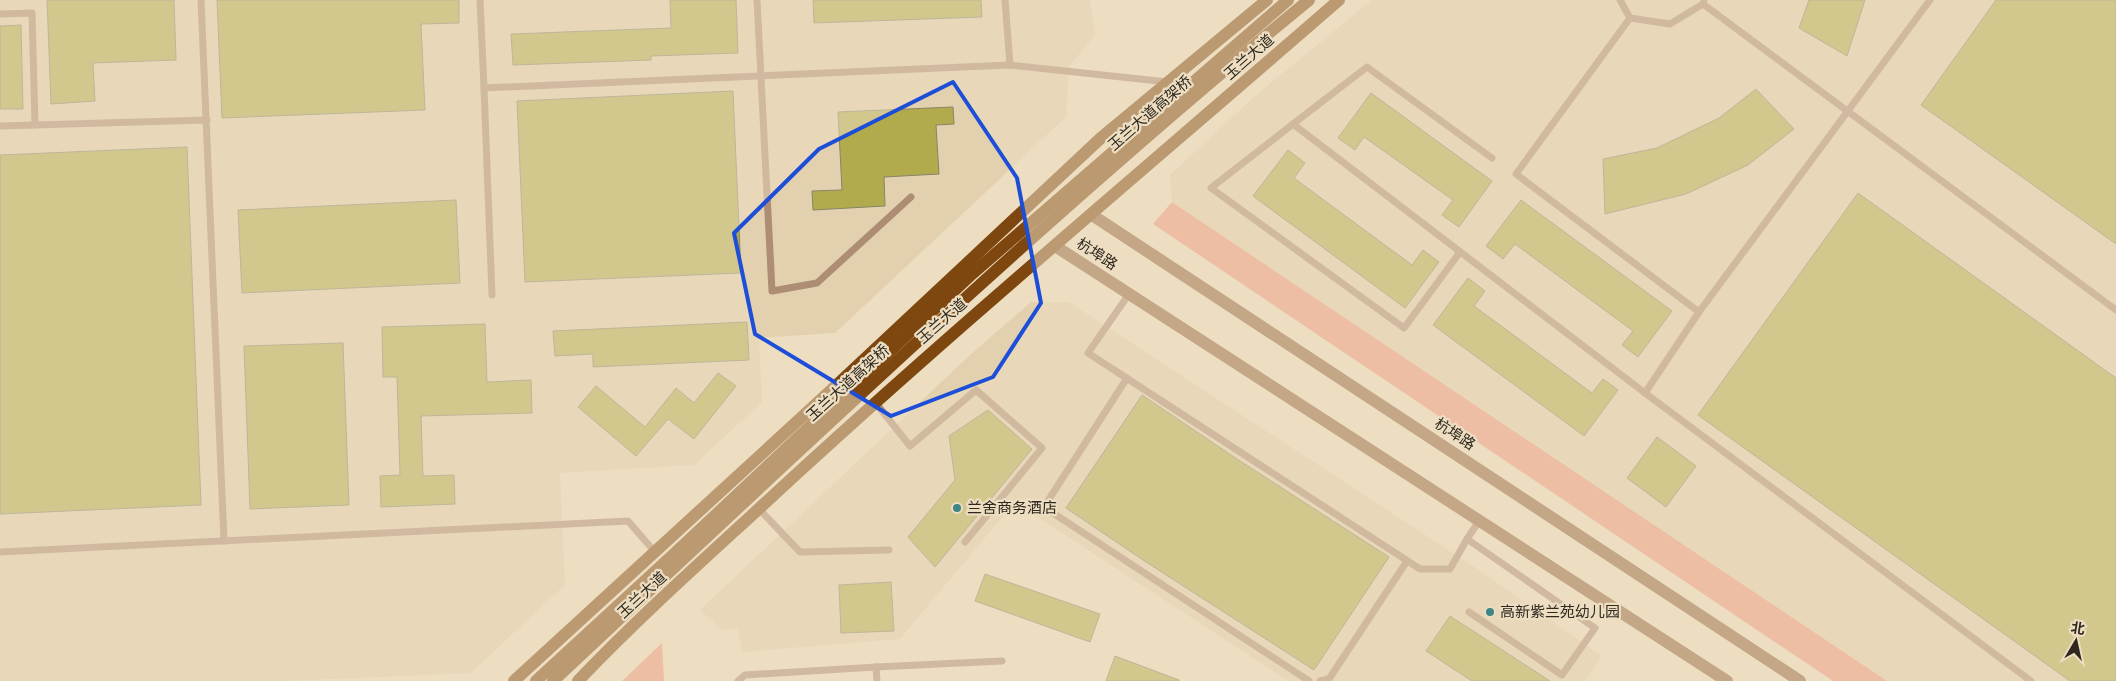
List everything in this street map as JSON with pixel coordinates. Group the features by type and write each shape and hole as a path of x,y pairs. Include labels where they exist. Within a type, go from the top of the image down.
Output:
{"main road":[{"name":"玉兰大道","path":"514,681 1103,136 1267,0"},
{"name":"玉兰大道高架桥","path":"536,681 673,556 972,274 1288,0"},
{"name":"玉兰大道高架桥","path":"553,681 804,444 985,280 1214,78 1309,0"},
{"name":"玉兰大道","path":"578,681 606,651 758,509 945,339 1092,215 1339,0"},
{"name":"杭埠路","path":"1092,215 1800,681"},
{"name":"杭埠路","path":"1055,246 1727,681"}],"lane":[{"path":"201,0 224,541"},
{"path":"480,0 492,295"},
{"path":"757,0 772,291 817,283 911,197"},
{"path":"1005,0 1010,65"},
{"path":"1620,0 1630,18"},
{"path":"1645,393 1699,312 1930,0"},
{"path":"1630,18 1670,24 1704,2 2116,310"},
{"path":"0,14 32,13 35,125"},
{"path":"1630,18 1516,174 1699,312"},
{"path":"484,88 1010,65 1168,82"},
{"path":"1460,252 1404,328 1211,188 1367,68 1492,158"},
{"path":"0,126 207,120"},
{"path":"1293,124 1645,393 2031,681"},
{"path":"1129,294 1088,353 1407,561 1420,569 1450,569 1466,539 1479,521"},
{"path":"1127,378 1044,507 1309,681"},
{"path":"875,402 910,446 976,390 1042,448 965,542"},
{"path":"758,509 800,552 889,550"},
{"path":"0,552 628,521 655,552"},
{"path":"1466,539 1595,628 1562,675 1469,612"},
{"path":"1320,681 1329,679 1407,561"},
{"path":"738,681 744,674 1002,661"},
{"path":"876,667 877,681"}],"highlighted area":[{"path":"953,82 1017,178 1041,303 993,377 891,416 755,334 734,233 819,149"}],"shaded area":[{"path":"0,0 1090,0 1095,35 1069,67 1066,117 835,333 759,338 762,402 694,465 560,473 565,585 471,673 287,681 0,681"},
{"path":"1372,0 2116,0 2116,681 1887,681 1172,202 1170,175 1256,95"},
{"path":"1172,202 1887,681 1833,681 1153,224"},
{"path":"1031,302 1069,302 1476,568 1602,656 1585,681 1288,681 1015,502 900,639 742,652 738,629 722,630 700,610 970,355"},
{"path":"662,643 664,681 622,681"}],"building":[{"path":"47,0 174,0 176,60 93,63 95,101 51,104"},
{"path":"217,0 459,0 459,23 421,24 425,110 222,118"},
{"path":"670,0 736,0 738,53 651,56 651,60 513,65 511,34 671,28"},
{"path":"813,0 981,0 982,17 814,23"},
{"path":"1809,0 1865,0 1847,56 1799,28"},
{"path":"1996,0 2116,0 2116,244 1921,105"},
{"path":"21,25 23,109 0,109 0,26"},
{"path":"1756,89 1794,129 1748,165 1686,194 1605,214 1603,159 1657,148 1719,118"},
{"path":"733,91 741,273 525,282 517,101"},
{"path":"1371,93 1492,181 1459,227 1442,215 1453,200 1364,137 1355,150 1338,138"},
{"path":"953,107 954,124 936,125 939,174 884,177 885,206 813,210 812,191 842,190 838,112"},
{"path":"187,147 201,505 0,514 0,155"},
{"path":"1288,150 1305,163 1294,178 1412,265 1423,250 1439,262 1405,308 1253,196"},
{"path":"1858,193 2116,378 2116,681 2070,681 1698,415"},
{"path":"456,200 460,283 242,293 238,210"},
{"path":"1521,200 1672,311 1638,357 1622,345 1633,331 1515,244 1503,259 1486,246"},
{"path":"1468,278 1485,291 1474,306 1592,393 1603,379 1618,390 1584,436 1433,325"},
{"path":"747,322 749,360 593,367 593,354 555,356 553,331"},
{"path":"485,324 487,382 531,380 532,413 421,416 423,476 454,475 455,504 381,507 380,476 400,475 397,377 383,377 382,327"},
{"path":"343,343 349,505 250,509 244,346"},
{"path":"718,373 736,386 694,439 668,419 636,456 578,407 596,386 645,427 676,388 694,403"},
{"path":"1142,395 1389,557 1314,670 1066,508"},
{"name":"兰舍商务酒店","path":"988,410 1032,449 935,567 908,537 955,480 949,436"},
{"path":"1657,437 1696,466 1666,507 1627,478"},
{"path":"985,574 1100,614 1090,642 975,601"},
{"path":"891,582 894,631 841,633 839,585"},
{"path":"1450,616 1550,681 1472,681 1426,651"},
{"path":"1115,656 1179,680 1179,681 1106,681"}],"place":[{"name":"兰舍商务酒店","path":"957,508"},
{"name":"高新紫兰苑幼儿园","path":"1490,612"}]}
